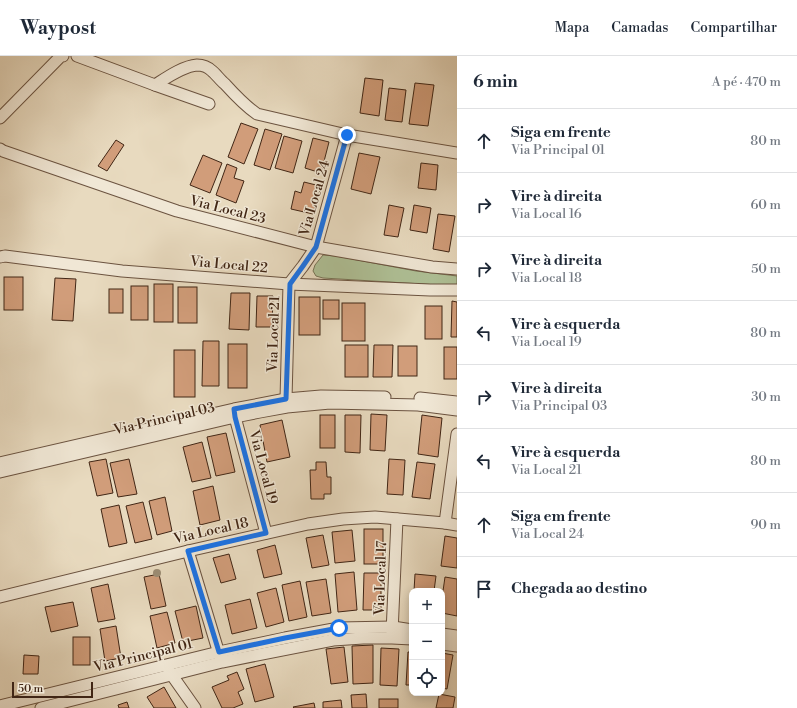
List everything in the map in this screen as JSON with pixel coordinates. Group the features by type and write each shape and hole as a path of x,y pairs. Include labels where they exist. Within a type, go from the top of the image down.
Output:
{"street":[{"path":"0,118 61,56 63,56"},
{"path":"77,56 209,104"},
{"path":"155,85 188,68 204,66 212,70 236,97 257,114 347,135 457,153"},
{"name":"Via Local 24","path":"303,266 316,247 347,135"},
{"name":"Via Local 23","path":"0,149 176,211 316,247 432,267 457,269"},
{"name":"Via Local 22","path":"0,257 6,256 122,270 290,284 457,290"},
{"name":"Via Local 21","path":"286,403 290,284 303,266"},
{"name":"Via Principal 03","path":"0,462 234,413 260,412 286,403 321,396 418,398 457,402"},
{"name":"Via Principal 03","path":"286,403 418,405 457,410"},
{"name":"Via Principal 03","path":"0,472 234,413"},
{"name":"Via Local 19","path":"234,413 266,533"},
{"path":"446,523 457,434"},
{"name":"Via Local 18","path":"0,597 188,551 308,524 343,519 375,517 457,525"},
{"name":"Via Local 17","path":"392,632 397,519"},
{"path":"188,551 220,657"},
{"name":"Via Principal 01","path":"41,708 169,670 220,657 409,630"},
{"name":"Via Principal 01","path":"392,632 409,638"},
{"path":"445,634 457,636"},
{"path":"445,644 457,646"},
{"path":"169,670 195,708"},
{"name":"Via Principal 01","path":"0,706 169,670"}],"green space":[{"path":"323,255 336,256 416,271 457,276 457,285 323,278 316,276 313,271 315,265"}],"building":[{"path":"365,78 383,80 379,116 360,113"},
{"path":"415,83 434,85 428,126 409,124"},
{"path":"389,88 406,90 402,122 385,120"},
{"path":"241,123 258,129 244,164 228,157"},
{"path":"265,129 282,134 270,170 254,165"},
{"path":"284,136 302,141 293,173 275,168"},
{"path":"313,138 329,142 321,173 305,168"},
{"path":"116,140 124,145 107,171 98,166"},
{"path":"359,153 380,157 371,194 351,189"},
{"path":"203,155 222,163 210,193 190,185"},
{"path":"421,163 438,165 436,190 418,188"},
{"path":"227,164 237,168 234,178 244,181 236,203 216,195"},
{"path":"304,182 320,186 313,214 291,209 295,191 301,193"},
{"path":"389,205 404,208 398,237 384,235"},
{"path":"414,205 431,208 427,233 410,230"},
{"path":"438,214 455,216 449,252 433,249"},
{"path":"4,277 23,277 23,310 4,310"},
{"path":"55,278 76,279 73,321 52,320"},
{"path":"154,284 173,284 173,322 154,322"},
{"path":"131,286 148,286 148,320 131,320"},
{"path":"178,287 197,287 197,323 178,323"},
{"path":"109,289 123,289 123,313 109,313"},
{"path":"231,293 250,293 249,330 229,329"},
{"path":"257,296 273,296 272,327 256,327"},
{"path":"299,297 320,297 320,335 299,335"},
{"path":"323,300 339,300 339,319 323,319"},
{"path":"452,301 457,302 457,337 451,337"},
{"path":"342,303 365,303 365,341 342,341"},
{"path":"425,306 442,306 442,339 425,339"},
{"path":"203,341 219,341 219,386 202,386"},
{"path":"228,344 247,344 247,388 228,388"},
{"path":"345,345 368,345 368,377 345,377"},
{"path":"374,345 393,345 392,377 373,377"},
{"path":"398,346 417,346 417,376 398,376"},
{"path":"444,347 457,347 457,379 444,379"},
{"path":"174,350 195,350 195,397 174,397"},
{"path":"371,414 387,415 385,451 370,450"},
{"path":"320,415 335,415 335,448 320,448"},
{"path":"345,415 361,415 360,453 345,452"},
{"path":"422,415 442,418 438,457 418,454"},
{"path":"282,420 290,457 267,462 260,425"},
{"path":"226,433 235,472 216,476 207,437"},
{"path":"202,442 211,478 192,482 183,447"},
{"path":"106,459 113,493 97,496 89,462"},
{"path":"129,459 137,494 118,497 110,463"},
{"path":"389,459 405,460 403,495 387,494"},
{"path":"316,462 326,462 327,477 331,477 331,494 324,494 324,499 311,499 310,470 316,470"},
{"path":"417,462 435,464 430,499 412,497"},
{"path":"213,486 220,520 200,525 193,491"},
{"path":"165,497 172,531 157,535 149,501"},
{"path":"143,502 152,539 135,543 126,506"},
{"path":"119,505 127,543 109,547 101,509"},
{"path":"364,529 383,529 383,564 364,564"},
{"path":"352,530 355,561 335,563 332,532"},
{"path":"323,535 329,565 312,568 306,538"},
{"path":"445,536 457,538 457,568 441,566"},
{"path":"275,545 282,574 264,578 257,550"},
{"path":"229,554 236,579 221,583 213,558"},
{"path":"354,572 357,610 338,612 335,574"},
{"path":"364,573 381,573 381,610 363,610"},
{"path":"159,574 166,606 151,609 144,577"},
{"path":"415,574 436,576 434,588 414,588"},
{"path":"445,577 457,579 457,616 445,614 445,588 443,588"},
{"path":"326,579 331,613 312,616 306,582"},
{"path":"300,581 307,617 289,621 282,585"},
{"path":"108,584 115,619 98,622 91,588"},
{"path":"276,588 284,622 266,627 257,593"},
{"path":"250,599 257,628 232,634 225,605"},
{"path":"73,602 78,626 51,632 45,607"},
{"path":"196,606 203,638 183,642 175,611"},
{"path":"167,612 175,643 157,648 150,616"},
{"path":"116,626 121,658 105,661 100,629"},
{"path":"73,637 90,637 90,665 73,665"},
{"path":"373,645 373,683 353,684 352,646"},
{"path":"344,647 348,682 331,684 326,649"},
{"path":"381,648 399,649 397,686 380,685"},
{"path":"408,652 409,652 409,685 406,685"},
{"path":"445,654 453,655 447,689 445,689"},
{"path":"24,655 39,656 38,674 23,674"},
{"path":"265,664 274,697 255,702 246,669"},
{"path":"237,672 244,689 238,692 243,704 233,708 222,708 212,687 229,680 227,676"},
{"path":"164,687 176,708 154,708 147,697"},
{"path":"366,694 367,708 352,708 351,695"},
{"path":"445,695 455,697 453,708 436,708 439,696"},
{"path":"379,699 398,699 398,708 379,708"},
{"path":"341,700 342,708 323,708 323,702"},
{"path":"127,702 129,708 119,708 118,705"},
{"path":"314,703 315,708 293,707"}],"route":[{"path":"339,628 219,652 188,551 266,533 234,409 286,399 290,284 316,247 347,135"}]}
